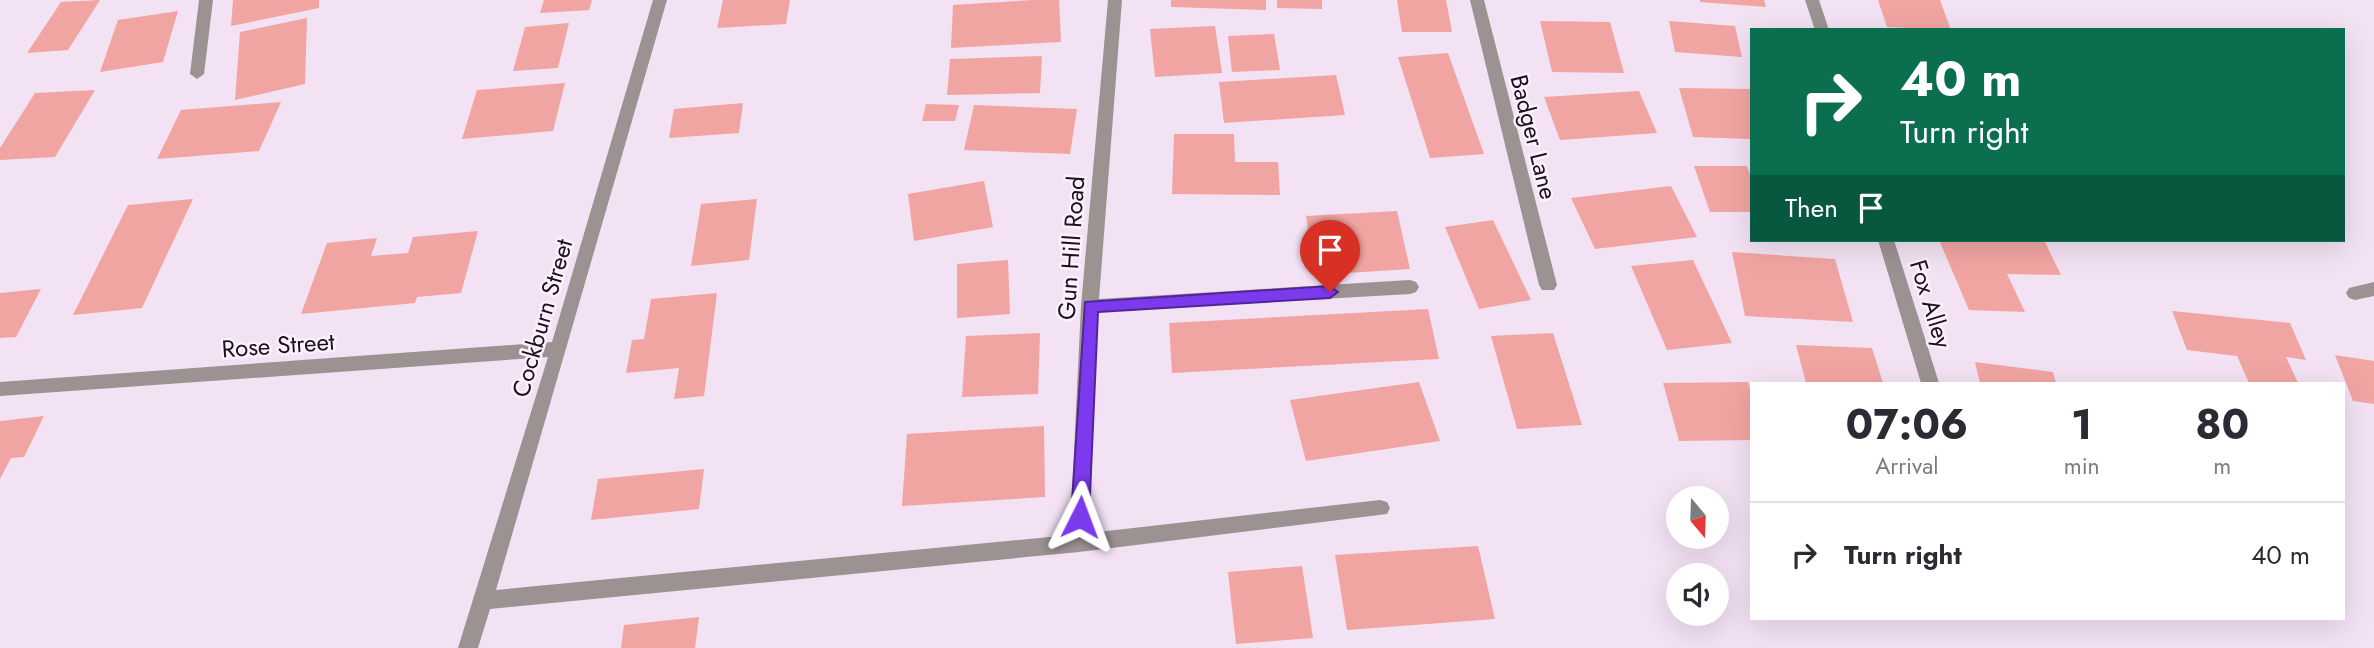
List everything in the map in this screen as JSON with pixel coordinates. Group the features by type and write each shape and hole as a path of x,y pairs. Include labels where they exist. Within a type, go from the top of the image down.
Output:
{"street":[{"path":"197,74 206,0"},
{"name":"Cockburn Street","path":"468,648 559,349 660,0"},
{"name":"Gun Hill Road","path":"1079,543 1090,306 1115,0"},
{"name":"Badger Lane","path":"1477,0 1548,285"},
{"path":"1812,0 1821,28"},
{"name":"Fox Alley","path":"1887,242 1930,382"},
{"path":"1090,306 1410,287"},
{"path":"2355,293 2374,289"},
{"name":"Rose Street","path":"0,389 559,349"},
{"path":"484,600 1079,543 1380,508"}],"building":[{"path":"100,0 68,50 27,53 61,2"},
{"path":"233,0 319,0 319,8 231,26"},
{"path":"544,0 592,0 589,10 540,13"},
{"path":"723,0 790,0 786,24 717,28"},
{"path":"1059,0 1061,42 951,48 953,5"},
{"path":"1171,0 1266,0 1266,10 1171,7"},
{"path":"1277,0 1322,0 1322,9 1277,8"},
{"path":"1397,0 1446,0 1452,32 1402,32"},
{"path":"1764,0 1766,7 1700,2"},
{"path":"1878,0 1940,0 1950,28 1908,28 1887,27"},
{"path":"178,11 163,62 100,72 118,20"},
{"path":"307,18 305,84 235,100 240,32"},
{"path":"1540,21 1610,22 1624,73 1552,72"},
{"path":"1669,21 1735,26 1742,57 1675,52"},
{"path":"569,23 558,68 513,71 525,27"},
{"path":"1215,26 1222,73 1155,77 1150,29"},
{"path":"1274,34 1280,70 1232,72 1228,36"},
{"path":"1448,53 1484,154 1430,158 1398,57"},
{"path":"1042,56 1040,93 947,95 950,59"},
{"path":"1336,75 1345,115 1224,123 1219,82"},
{"path":"565,83 553,131 462,139 477,90"},
{"path":"1679,88 1750,89 1750,139 1693,137"},
{"path":"95,90 55,157 0,160 0,148 35,93"},
{"path":"1639,91 1657,133 1560,140 1544,97"},
{"path":"281,102 259,151 157,159 181,110"},
{"path":"743,103 739,133 669,138 674,109"},
{"path":"926,104 959,105 955,121 922,121"},
{"path":"974,105 1077,109 1070,154 964,150"},
{"path":"1174,134 1234,134 1235,162 1278,162 1280,195 1172,194"},
{"path":"1694,166 1747,166 1750,174 1750,212 1710,212"},
{"path":"984,181 993,227 914,241 908,194"},
{"path":"1671,186 1697,237 1595,249 1571,198"},
{"path":"193,199 142,308 73,315 128,205"},
{"path":"757,199 749,260 691,266 701,204"},
{"path":"1397,211 1410,269 1315,275 1306,216"},
{"path":"1493,220 1531,300 1479,309 1445,227"},
{"path":"478,231 461,293 417,297 415,303 301,314 327,243 377,238 371,256 408,253 413,237"},
{"path":"1940,242 2045,242 2061,275 2007,274 2025,312 1969,310"},
{"path":"1732,252 1835,259 1853,322 1745,316"},
{"path":"1008,260 1010,314 957,318 957,264"},
{"path":"1693,260 1732,343 1667,350 1631,266"},
{"path":"41,289 16,337 0,338 0,293"},
{"path":"717,293 704,396 674,399 679,368 626,373 632,340 644,339 651,299"},
{"path":"1428,309 1439,359 1172,373 1169,323"},
{"path":"2172,311 2290,323 2306,360 2286,357 2298,382 2249,382 2237,356 2187,350"},
{"path":"1040,333 1038,394 962,397 966,336"},
{"path":"1553,333 1582,425 1517,429 1491,336"},
{"path":"1796,345 1872,348 1883,382 1806,382"},
{"path":"2335,355 2374,361 2374,404 2353,401"},
{"path":"1975,362 2053,372 2056,382 1980,382"},
{"path":"1419,382 1440,441 1306,461 1290,400"},
{"path":"1748,382 1750,440 1679,441 1663,383"},
{"path":"44,416 24,457 11,458 0,479 0,421"},
{"path":"1044,426 1045,497 902,506 907,434"},
{"path":"704,469 699,509 591,520 598,479"},
{"path":"1478,546 1495,619 1347,630 1335,555"},
{"path":"1302,566 1313,638 1236,644 1228,572"},
{"path":"699,617 695,648 621,648 624,625"}],"route":[{"path":"1080,517 1090,306 1330,292"}]}
